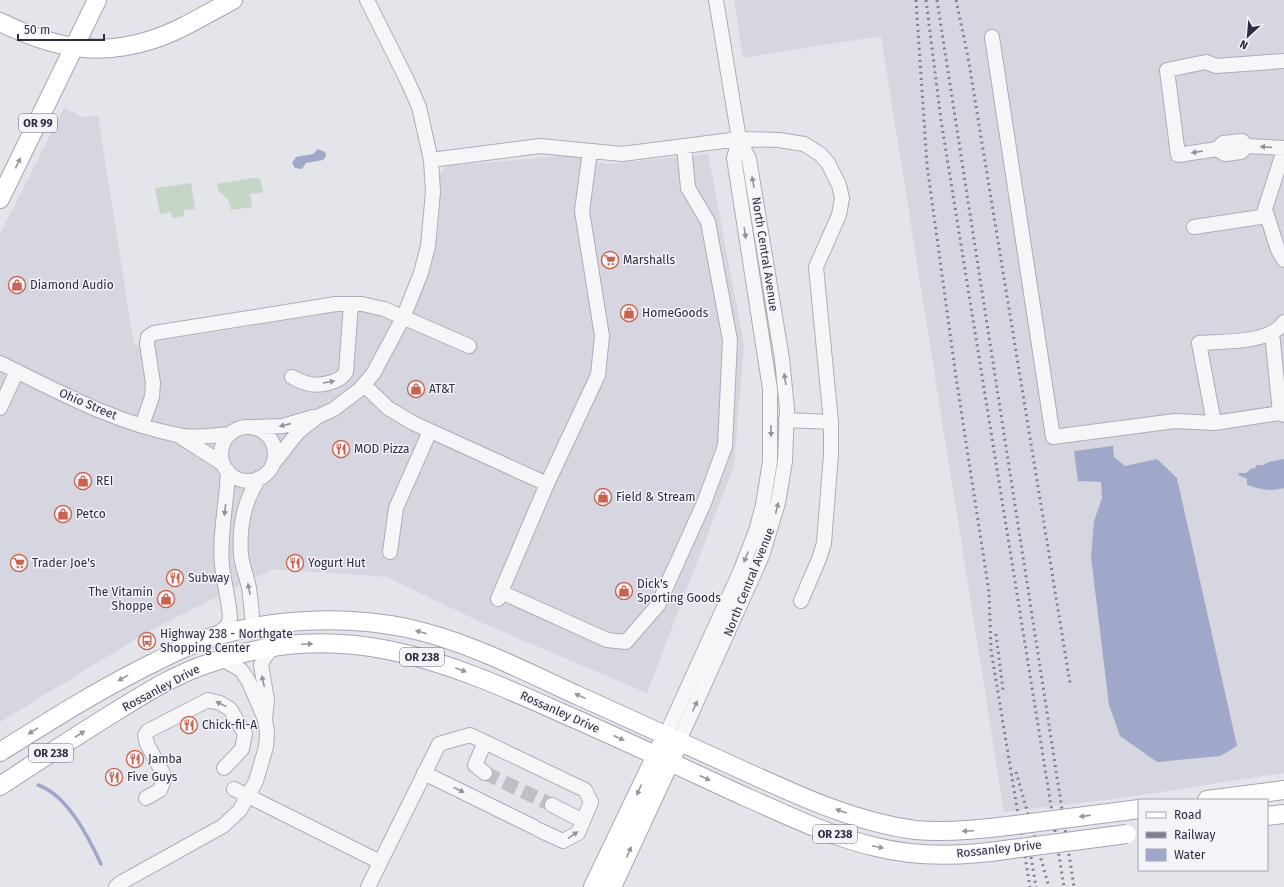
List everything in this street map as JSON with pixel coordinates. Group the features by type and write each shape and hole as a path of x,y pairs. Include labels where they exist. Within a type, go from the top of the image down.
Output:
{"main road":[{"name":"OR 99","path":"0,198 97,0"},
{"path":"0,22 39,40 74,47 111,48 150,40 169,33 233,0"},
{"name":"Rossanley Drive","path":"253,628 305,620 339,620 408,629 464,646 520,669 816,802 886,825 941,831 977,830 1131,810"},
{"path":"175,677 205,652 244,640 248,637 253,628"},
{"name":"OR 238","path":"217,635 253,628"},
{"name":"Rossanley Drive","path":"0,752 78,703 128,675 186,647 217,635"},
{"name":"Rossanley Drive","path":"0,786 109,716 175,677 222,659 273,647 320,643 358,644 424,658 483,678 783,813 846,838 876,848 934,855 986,853 1133,834"},
{"name":"North Central Avenue","path":"612,887 672,738"},
{"name":"North Central Avenue","path":"593,887 663,758"},
{"path":"1215,799 1284,790"},
{"path":"1268,816 1284,814"}],"street":[{"path":"217,635 228,625 230,618 222,566 222,536 226,467 222,448 230,434 243,427 283,426 302,419 317,416 334,409 364,385 373,374 386,352 403,318 421,273 428,246 433,192 431,160 419,107 367,0"},
{"name":"North Central Avenue","path":"672,738 756,570 773,523 785,461 786,385 750,159 739,139 716,0"},
{"path":"992,37 1053,436 1175,421 1214,423 1282,414 1272,332"},
{"path":"1284,61 1216,66 1206,62 1167,70 1178,155 1217,150 1223,143 1242,141 1247,146 1284,149 1265,209 1278,250 1284,260"},
{"path":"431,160 540,146 622,154 739,139 779,140 804,144 820,154 828,162 840,185 842,198 839,216 816,267 831,422 831,454 824,542 819,560 801,601"},
{"name":"North Central Avenue","path":"672,738 752,543 763,505 769,467 771,436 770,389 734,158 739,139"},
{"path":"590,151 582,211 602,336 598,375 499,595 607,640 626,642 658,605 704,503 725,446 730,340 708,222 688,188 684,146"},
{"path":"1194,227 1267,216"},
{"path":"142,425 152,398 153,383 147,344 148,337 154,333 336,304 350,304 377,307 469,346"},
{"path":"292,377 314,385 338,380 343,377 346,372 350,304"},
{"path":"1214,423 1199,343 1260,338 1281,327 1284,322"},
{"name":"Ohio Street","path":"0,363 78,401 142,425 179,436 230,434"},
{"path":"0,408 17,372"},
{"path":"364,385 388,408 430,431 548,484"},
{"path":"226,467 242,480 259,478 265,475 291,440 317,416"},
{"path":"786,420 831,422"},
{"path":"251,427 264,432 269,437 275,450 273,464"},
{"path":"390,552 396,508 430,431"},
{"name":"Ohio Street","path":"179,436 226,467"},
{"path":"253,628 249,587 241,555 241,538 244,510 253,487 259,478"},
{"path":"265,719 268,700 261,665 264,658 273,647"},
{"path":"116,887 158,857 215,826 234,818 248,797 262,763 267,732 265,719 248,680 241,670 222,659"},
{"path":"146,798 160,790 164,777 147,744 145,735 148,731 208,700 220,703 230,709 245,734 242,750 224,768"},
{"path":"368,887 424,773 439,744 470,735 585,790 591,802 578,833 563,842 424,773"},
{"path":"485,742 475,765 485,773"},
{"path":"234,789 380,862"},
{"path":"552,805 583,821"}],"shaded area":[{"path":"734,0 1284,0 1284,773 1116,799 1004,812 881,36 743,58"},
{"path":"64,108 82,117 98,115 134,345 338,312 360,311 378,315 407,327 429,270 437,236 440,210 439,177 442,170 447,166 572,155 608,164 708,154 744,345 734,466 647,693 487,625 387,577 273,569 151,630 0,722 0,234"}],"green space":[{"path":"260,178 263,192 250,194 252,207 231,210 228,199 219,192 217,184"},
{"path":"191,183 195,209 184,210 184,216 172,218 171,212 160,214 155,188"}],"water":[{"path":"318,149 325,152 326,156 323,160 306,163 302,169 295,168 292,163 296,157 313,154"},
{"path":"1113,446 1114,457 1125,466 1157,459 1177,478 1237,746 1220,756 1157,762 1120,736 1109,705 1091,557 1094,521 1102,498 1101,482 1078,481 1074,451"},
{"path":"1284,459 1284,488 1269,490 1261,489 1247,485 1247,479 1238,475 1239,473 1246,473 1252,468 1254,469 1257,465 1264,465 1269,463 1268,462"}],"waterway":[{"path":"38,785 48,790 58,798 76,818 90,841 101,864"}],"tunnel":[{"path":"485,773 552,805"}],"railway":[{"path":"916,0 927,165 956,377 989,592 991,650 1030,887"},
{"path":"926,0 941,120 1064,887"},
{"path":"937,0 1074,887"},
{"path":"956,0 968,57 1070,683"},
{"path":"996,634 1003,690"},
{"path":"1016,772 1049,887"},
{"path":"1031,857 1036,887"}],"place":[{"name":"Marshalls","path":"610,260"},
{"name":"Diamond Audio","path":"17,285"},
{"name":"HomeGoods","path":"629,313"},
{"name":"AT&T","path":"416,389"},
{"name":"MOD Pizza","path":"341,449"},
{"name":"REI","path":"83,481"},
{"name":"Field & Stream","path":"603,497"},
{"name":"Petco","path":"63,514"},
{"name":"Trader Joe's","path":"19,563"},
{"name":"Yogurt Hut","path":"295,563"},
{"name":"Subway","path":"175,578"},
{"name":"Dick's Sporting Goods","path":"624,591"},
{"name":"The Vitamin Shoppe","path":"166,599"},
{"name":"Highway 238 - Northgate Shopping Center","path":"147,641"},
{"name":"Chick-fil-A","path":"189,725"},
{"name":"Jamba","path":"135,759"},
{"name":"Five Guys","path":"114,777"}]}
